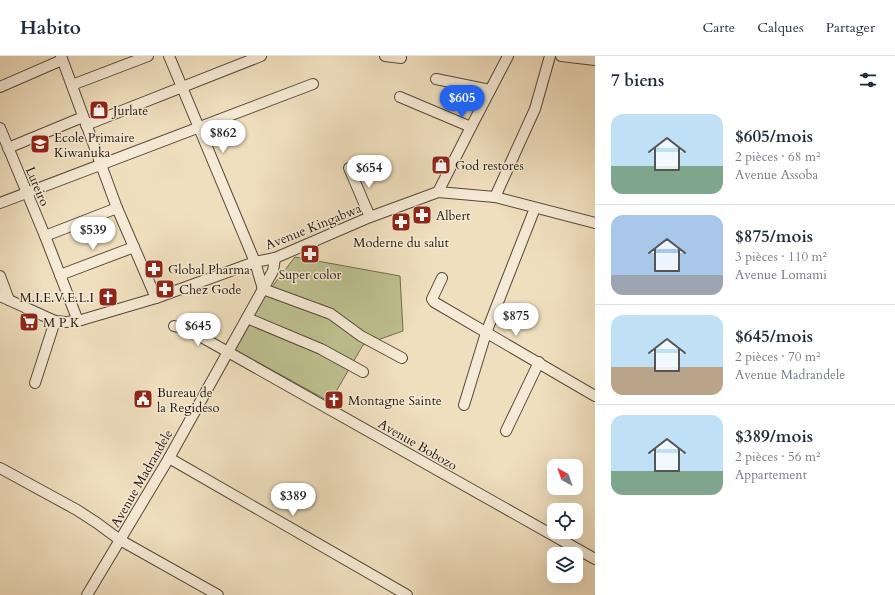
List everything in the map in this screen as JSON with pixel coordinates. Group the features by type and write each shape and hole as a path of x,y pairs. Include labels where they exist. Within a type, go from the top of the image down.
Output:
{"street":[{"path":"72,85 148,56"},
{"path":"169,56 255,262 263,289 331,314 361,336 402,358"},
{"path":"8,148 261,56"},
{"path":"385,56 401,58"},
{"path":"438,192 508,56"},
{"path":"495,198 536,109 550,56"},
{"path":"561,56 595,60"},
{"path":"0,87 61,58 117,208 156,298"},
{"path":"436,80 490,90"},
{"path":"0,203 313,84"},
{"path":"400,97 471,127"},
{"name":"Lureiro","path":"0,128 45,236 78,321"},
{"path":"349,168 370,217"},
{"name":"Avenue Kingabwa","path":"5,298 55,321 78,321 156,298 255,262 275,258 370,217 438,192 495,198 595,223"},
{"path":"45,236 117,208"},
{"path":"464,405 486,333 534,208"},
{"path":"60,275 134,247"},
{"name":"Avenue Madrandele","path":"87,595 169,458 248,318 273,271 275,258"},
{"path":"0,276 5,298"},
{"path":"442,278 432,299 434,302 595,396"},
{"path":"248,318 321,348 363,372"},
{"path":"35,383 55,321"},
{"name":"Avenue Bobozo","path":"174,326 189,330 595,559"},
{"path":"506,431 539,362"},
{"path":"169,458 407,595"},
{"path":"0,468 77,510 107,529 120,540 218,595"}],"green space":[{"path":"295,257 400,276 403,331 363,345 330,402 234,349 262,300"}],"place":[{"name":"Jurlate","path":"99,110"},
{"name":"Ecole Primaire Kiwanuka","path":"40,144"},
{"name":"God restores","path":"441,165"},
{"name":"Albert","path":"422,215"},
{"name":"Moderne du salut","path":"401,222"},
{"name":"Super color","path":"310,254"},
{"name":"Global Pharma","path":"154,269"},
{"name":"Chez Gode","path":"165,289"},
{"name":"M.I.E.V.E.L.I","path":"108,297"},
{"name":"M P K","path":"29,322"},
{"name":"Bureau de la Regideso","path":"143,399"},
{"name":"Montagne Sainte","path":"334,400"}]}
